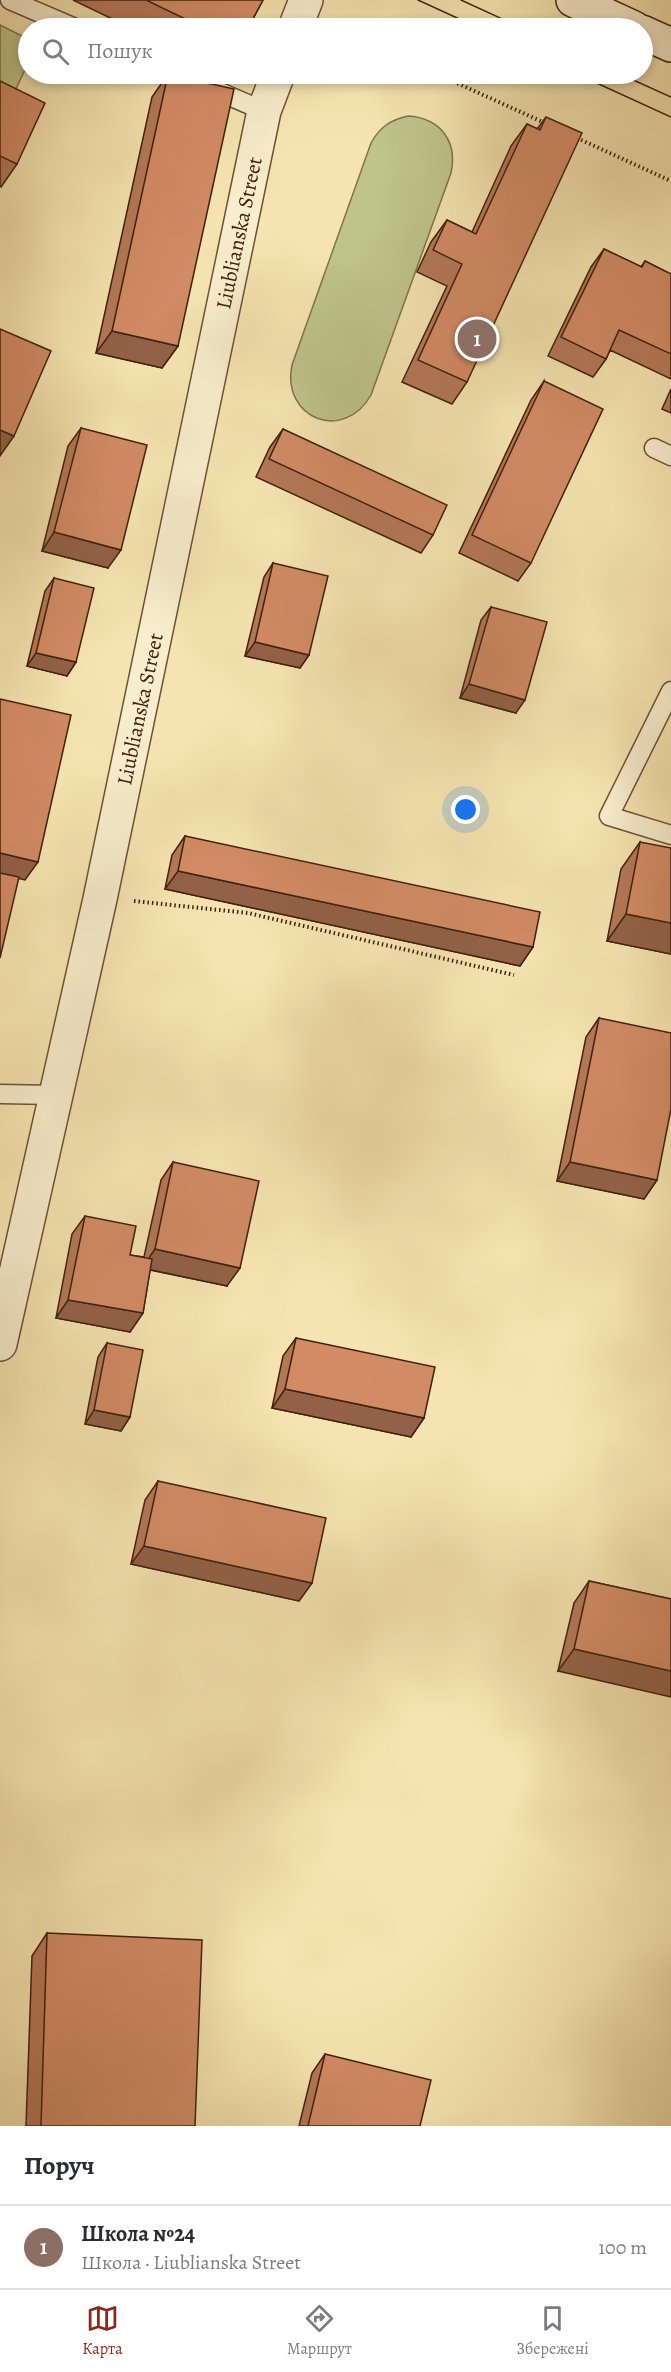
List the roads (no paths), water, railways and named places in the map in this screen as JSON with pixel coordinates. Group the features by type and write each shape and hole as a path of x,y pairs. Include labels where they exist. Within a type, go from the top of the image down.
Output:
{"street":[{"path":"299,18 306,0"},
{"path":"577,1 613,18"},
{"path":"653,37 671,45"},
{"name":"Liublianska Street","path":"0,1344 100,899 264,111 274,84"}],"lane":[{"path":"10,0 52,18"},
{"path":"201,84 264,111"},
{"path":"671,691 609,816 671,835"},
{"path":"0,1094 56,1095"}],"tram line":[{"path":"418,0 457,18"},
{"path":"461,0 500,18"},
{"path":"599,84 671,117"},
{"path":"642,84 671,97"}],"place":[{"name":"Школа №24","path":"477,339"}]}
